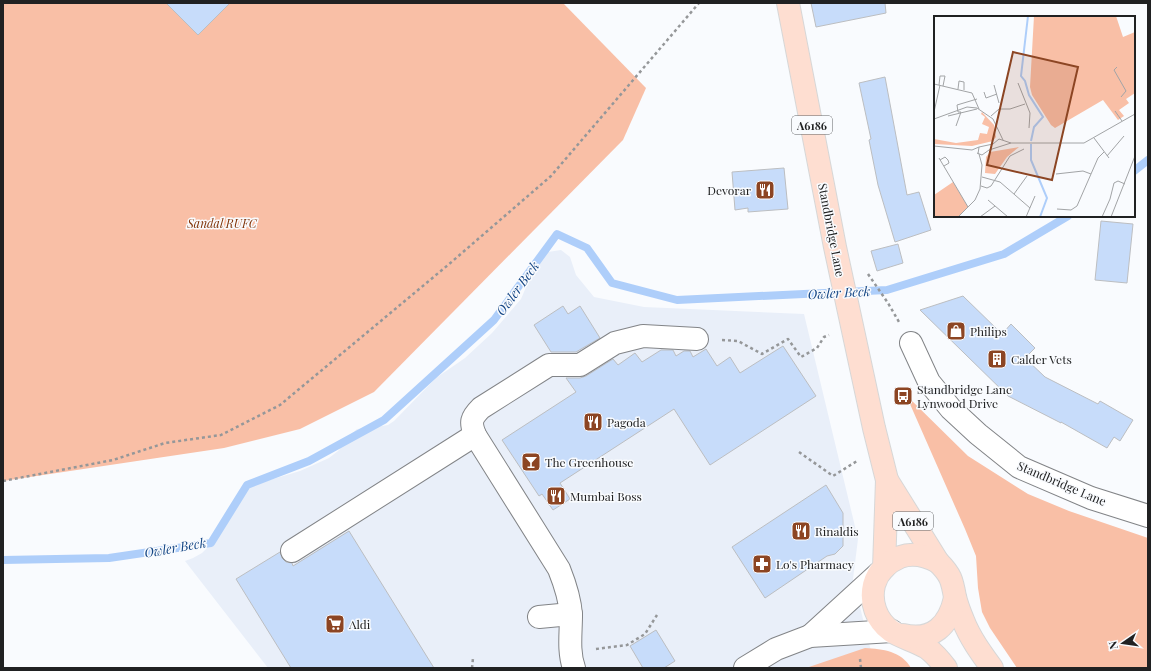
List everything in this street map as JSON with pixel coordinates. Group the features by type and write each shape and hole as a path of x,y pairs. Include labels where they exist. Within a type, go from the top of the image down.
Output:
{"main road":[{"name":"Standbridge Lane","path":"788,3 835,247 887,480 882,570"},
{"name":"Standbridge Lane","path":"887,480 938,562 951,578 955,598 963,620 972,638 992,668"},
{"name":"Standbridge Lane","path":"938,562 928,557 916,554 893,560 882,570 875,581 873,600 875,611 880,620 895,633 926,647 946,668"},
{"name":"Standbridge Lane","path":"895,633 911,637 924,636 936,631 946,622 949,617 955,598"}],"street":[{"path":"573,660 571,614 568,592 560,569 475,435 471,425 474,415 481,408 549,366 580,365 615,343 643,336 697,339"},
{"name":"Standbridge Lane","path":"911,343 929,382 951,410 1019,467 1091,498 1148,516"},
{"path":"292,551 475,435"},
{"path":"810,636 882,570"},
{"path":"539,616 571,614"},
{"path":"744,668 776,649 810,636 895,633"}],"path":[{"path":"3,481 113,460 165,443 221,435 280,405 448,265 551,176 699,3"},
{"path":"868,274 888,303"},
{"path":"697,339 738,341 762,354 788,339 801,357 817,348 824,336 851,321"},
{"path":"799,452 833,476 879,447"},
{"path":"573,660 627,645 645,634 657,615"},
{"path":"472,668 473,658"}],"shaded area":[{"path":"561,250 570,257 576,275 594,297 644,307 804,314 858,539 853,579 871,651 879,668 268,668 185,561 202,553 219,536 241,497 250,486 300,471 329,458 338,451 350,435 357,429 388,425 394,421 436,378 465,358 492,333 521,299 535,266 540,259 548,252"}],"green space":[{"name":"Sandal RUFC","path":"3,3 563,3 646,88 623,140 374,392 300,429 224,448 3,481"},
{"path":"906,395 968,456 1028,494 1069,511 1148,538 1148,668 1017,668 990,628 982,612 978,588 976,556"},
{"path":"865,648 885,650 897,654 907,662 911,668 806,668"}],"building":[{"path":"166,3 230,3 198,35"},
{"path":"811,3 885,3 886,13 816,27"},
{"path":"885,77 907,195 919,192 931,230 895,242 878,185 869,140 871,139 859,83"},
{"path":"784,168 788,209 748,212 748,208 735,210 732,172"},
{"path":"1101,221 1133,224 1127,283 1095,280"},
{"path":"898,244 903,263 877,271 871,251"},
{"path":"963,296 1002,334 1011,324 1035,348 1025,358 1045,377 1098,404 1100,401 1133,420 1120,441 1114,437 1107,448 1061,422 1008,396 920,310"},
{"path":"563,306 568,314 580,306 600,338 576,352 551,352 534,325"},
{"path":"783,346 816,396 710,465 674,409 560,483 570,499 553,510 542,494 539,496 502,440 576,392 566,378 580,378 586,376 613,359 618,365 635,353 642,362 661,350 673,350 676,356 684,351 690,351 693,357 706,349 717,366 730,357 740,373"},
{"name":"Rinaldis","path":"826,485 843,513 843,546 835,554 827,556 765,598 732,547"},
{"name":"Aldi","path":"349,531 434,668 291,668 236,579 280,552 282,558 286,562 292,563 293,566"},
{"path":"656,630 675,661 664,668 643,668 630,646"}],"waterway":[{"name":"Owler Beck","path":"1135,170 1148,160"},
{"name":"Owler Beck","path":"3,560 109,558 211,543 247,485 309,461 384,420 494,320 557,234 587,248 612,283 677,300 887,290 1004,254 1066,217"}],"place":[{"name":"Devorar","path":"765,190"},
{"name":"Philips","path":"956,331"},
{"name":"Calder Vets","path":"997,359"},
{"name":"Standbridge Lane Lynwood Drive","path":"903,396"},
{"name":"Pagoda","path":"593,422"},
{"name":"The Greenhouse","path":"531,462"},
{"name":"Mumbai Boss","path":"556,496"},
{"name":"Rinaldis","path":"801,531"},
{"name":"Lo's Pharmacy","path":"762,564"},
{"name":"Aldi","path":"335,624"}]}
